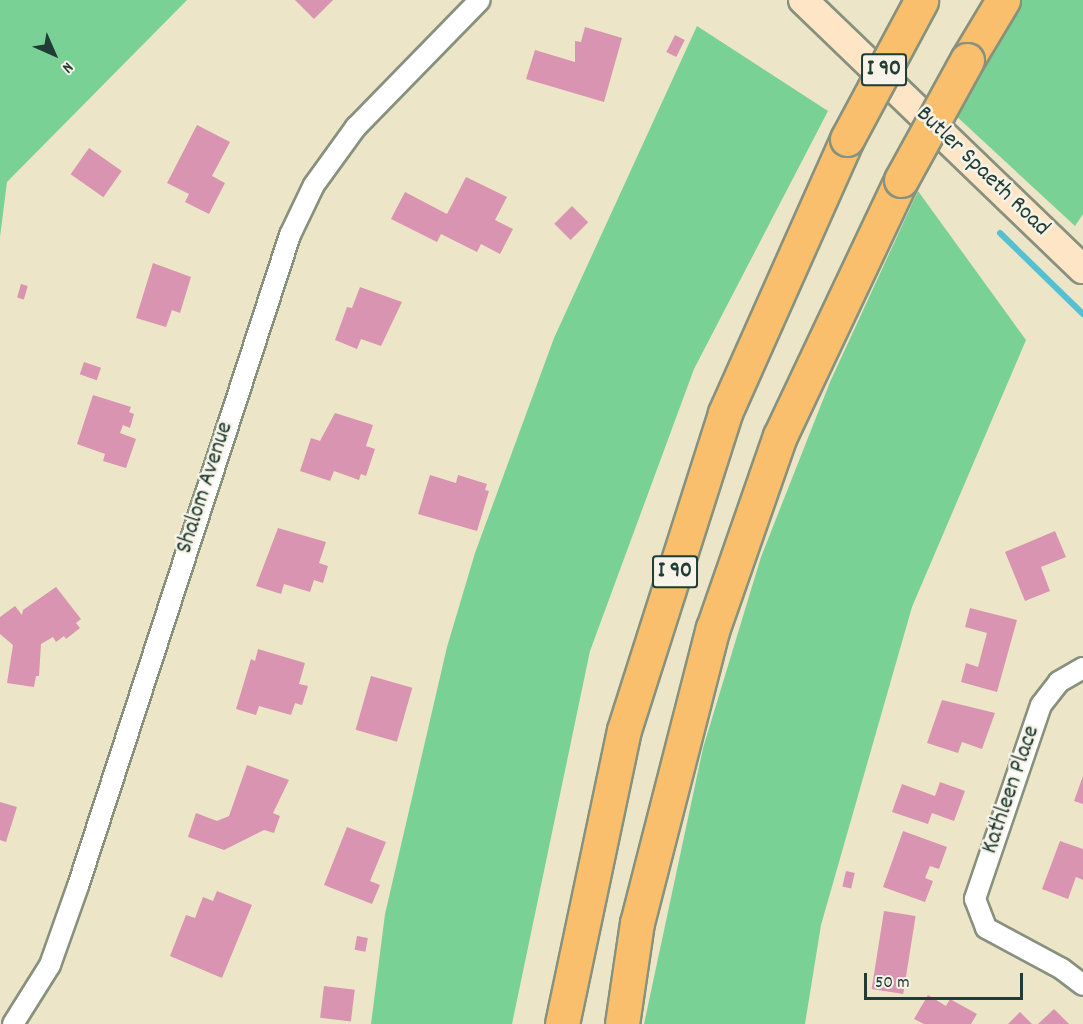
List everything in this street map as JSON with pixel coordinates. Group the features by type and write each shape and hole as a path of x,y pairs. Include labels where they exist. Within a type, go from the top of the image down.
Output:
{"highway":[{"name":"I 90","path":"562,1024 624,730 725,413 847,140 921,0"},
{"name":"I 90","path":"622,1024 637,923 712,628 780,436 901,180 1003,0"}],"main road":[{"name":"Butler Spaeth Road","path":"803,0 1083,269"}],"street":[{"name":"Shalom Avenue","path":"13,1024 50,964 74,897 290,235 314,185 356,127 480,0"},
{"name":"Kathleen Place","path":"1083,668 1059,682 1041,705 975,899 986,928 1062,969 1083,985"}],"green space":[{"path":"0,0 187,0 7,182 0,237"},
{"path":"1022,0 1083,0 1083,214 1075,226 954,114"},
{"path":"697,26 828,111 694,369 590,651 512,1024 371,1024 385,914 447,647 475,553 554,338"},
{"path":"918,191 1026,340 912,607 821,925 805,1024 644,1024 703,748 761,557 830,382"}],"building":[{"path":"295,0 333,0 314,19"},
{"path":"585,27 622,38 604,102 526,79 535,50 575,62 575,41 581,42"},
{"path":"675,35 685,40 676,57 666,52"},
{"path":"197,125 230,142 212,176 225,183 209,214 185,202 189,194 167,183"},
{"path":"89,148 122,171 103,197 71,174"},
{"path":"466,177 507,197 495,220 513,229 500,254 481,244 477,252 441,234 437,242 391,219 405,192 447,214"},
{"path":"572,206 588,222 571,240 554,224"},
{"path":"153,263 191,277 180,313 172,310 166,327 136,318"},
{"path":"21,284 28,286 24,299 17,297"},
{"path":"360,287 402,302 381,346 361,339 357,349 335,340 347,307 352,308"},
{"path":"84,362 101,368 97,380 80,374"},
{"path":"93,395 131,407 129,412 134,414 130,428 123,425 120,433 136,439 126,468 103,461 105,454 77,444"},
{"path":"335,413 373,425 366,446 375,449 366,476 361,474 359,480 334,471 330,481 300,471 311,438 320,441"},
{"path":"430,475 456,483 458,475 487,484 485,490 489,491 477,531 418,514"},
{"path":"278,528 326,542 319,563 328,566 323,583 314,580 310,592 284,584 281,594 256,586"},
{"path":"1055,531 1066,557 1041,567 1050,591 1025,601 1005,552"},
{"path":"56,587 81,619 76,623 80,628 66,639 64,636 56,642 53,637 41,644 39,676 36,676 34,687 7,683 13,645 0,634 0,617 15,606 22,615 23,610"},
{"path":"970,608 1017,620 997,692 961,682 966,663 978,667 987,633 965,627"},
{"path":"258,649 305,663 299,684 308,686 302,705 295,703 291,715 259,706 256,715 236,709 251,659 255,661"},
{"path":"371,676 412,688 397,742 356,730"},
{"path":"942,700 995,713 982,749 962,742 958,753 927,743"},
{"path":"247,765 289,780 273,813 280,816 274,833 264,830 224,850 188,837 196,813 217,821 229,816"},
{"path":"1083,776 1083,804 1074,801"},
{"path":"940,782 965,791 954,821 932,813 928,824 892,812 902,784 935,796"},
{"path":"0,802 17,807 6,842 0,840"},
{"path":"347,827 386,842 370,881 380,885 372,904 324,885"},
{"path":"903,831 947,847 939,869 930,866 925,878 933,881 925,902 883,887"},
{"path":"1060,841 1083,849 1083,880 1076,877 1068,899 1042,889"},
{"path":"846,871 855,873 851,889 842,887"},
{"path":"217,891 252,905 222,978 170,956 186,915 195,918 203,897 213,901"},
{"path":"884,911 916,916 903,994 872,989"},
{"path":"357,936 368,938 365,952 355,950"},
{"path":"324,986 355,990 351,1022 320,1018"},
{"path":"928,995 946,1006 950,999 977,1014 971,1024 924,1024 914,1019"},
{"path":"1054,1009 1069,1024 1038,1024"},
{"path":"1020,1012 1032,1024 1008,1024"}],"waterway":[{"path":"1000,233 1083,314"}]}
